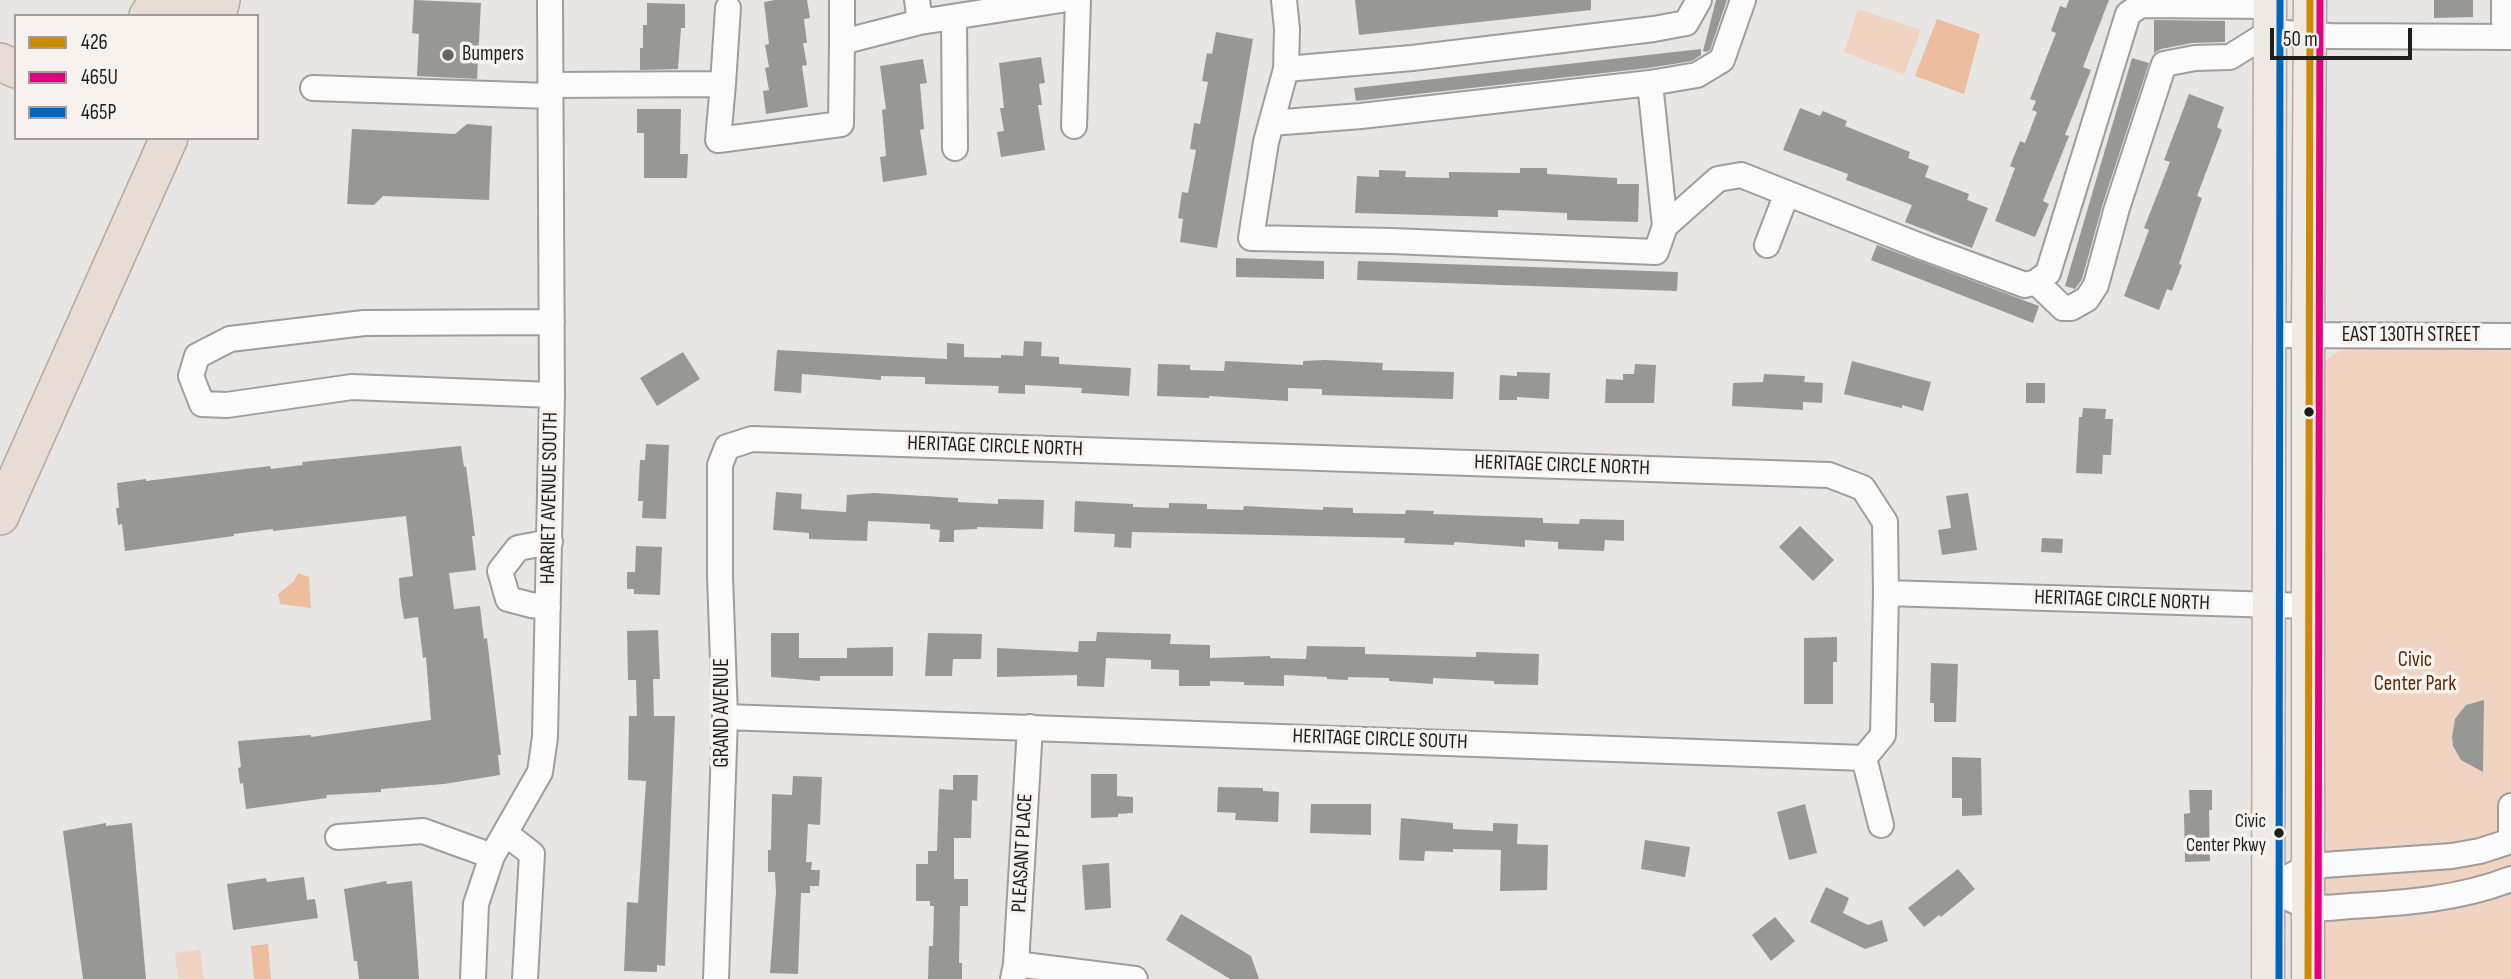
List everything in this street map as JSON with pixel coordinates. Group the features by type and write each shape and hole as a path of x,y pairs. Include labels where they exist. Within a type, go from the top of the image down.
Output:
{"highway":[{"path":"0,516 168,140"}],"main road":[{"path":"2308,979 2310,0"},
{"path":"2268,979 2270,13"}],"street":[{"name":"HARRIET AVENUE SOUTH","path":"473,979 476,904 492,856 540,772 545,737 552,396 550,0"},
{"path":"842,43 918,11 954,17 1061,0"},
{"path":"1074,126 1078,0"},
{"path":"1284,0 1287,29 1286,69 1271,123 1251,238 1392,241 1656,253 1665,226 1650,83"},
{"path":"1286,69 1412,58 1654,29 1686,23 1699,0"},
{"path":"1271,123 1361,116 1650,83 1698,75 1722,60 1743,0"},
{"path":"1665,226 1718,178 1741,175 2025,285 2036,282 2048,273 2127,14 2141,5 2270,13 2310,35 2511,36 2504,22 2504,0"},
{"path":"728,8 718,140 841,124 842,2"},
{"path":"2036,282 2063,308 2071,308 2087,299 2096,285 2117,208 2164,64 2195,58 2230,57 2270,13"},
{"path":"954,17 955,148"},
{"path":"313,88 550,90 723,84"},
{"path":"1767,245 1787,193"},
{"path":"552,322 365,323 230,339 197,356 191,376 202,404 227,405 352,387 552,396"},
{"name":"EAST 130TH STREET","path":"2269,335 2511,336"},
{"name":"HERITAGE CIRCLE NORTH","path":"727,447 752,439 1829,475 1863,488 1885,522 1886,593 2308,606"},
{"name":"GRAND AVENUE","path":"716,979 725,717 720,576 720,465 727,447"},
{"path":"548,607 531,606 508,599 500,571 518,548 550,542"},
{"path":"1881,825 1864,758 1883,735 1886,593"},
{"name":"HERITAGE CIRCLE SOUTH","path":"725,717 1864,758"},
{"name":"PLEASANT PLACE","path":"1015,972 1030,727"},
{"path":"2511,806 2511,834"},
{"path":"338,837 423,831 492,856"},
{"path":"505,833 532,854 525,979"},
{"path":"2268,888 2309,866 2452,856 2480,852 2511,841"},
{"path":"2268,888 2309,907 2387,904 2434,898 2511,879"},
{"path":"1015,972 1135,979"}],"green space":[{"path":"1858,9 1921,30 1904,75 1844,52"},
{"name":"Civic Center Park","path":"2350,347 2511,349 2511,979 2320,979 2319,367 2332,355"},
{"path":"200,950 204,979 178,979 175,953"}],"shaded area":[{"path":"1937,19 1980,34 1964,94 1915,76"},
{"path":"298,573 309,577 311,608 280,604 278,594 294,581"},
{"path":"268,944 271,979 254,979 251,946"}],"building":[{"name":"Bumpers","path":"414,0 481,3 477,79 417,76 419,34 412,33"},
{"path":"807,0 810,18 804,19 807,43 803,43 807,65 802,66 808,107 766,114 763,91 769,90 765,45 769,44 764,2"},
{"path":"1355,0 1591,0 1591,10 1359,35"},
{"path":"1716,0 1727,0 1710,50 1706,52 1703,51"},
{"path":"2069,0 2109,0 2083,67 2091,70 2065,135 2069,136 2043,201 2049,204 2035,237 1995,221 2015,168 2010,166 2020,141 2025,143 2037,112 2032,110 2036,101 2030,99 2056,33 2051,31 2060,6 2066,8"},
{"path":"2434,0 2473,0 2473,17 2434,18"},
{"path":"647,3 685,4 685,28 681,28 678,69 640,70 643,25 647,25"},
{"path":"2154,20 2225,21 2225,42 2192,43 2154,53"},
{"path":"1216,32 1253,39 1217,248 1180,242 1183,219 1178,218 1182,192 1188,193 1196,150 1190,149 1194,123 1200,124 1208,82 1202,81 1207,53 1212,54"},
{"path":"1701,49 1701,55 1692,61 1648,68 1356,101 1354,88"},
{"path":"1041,57 1045,83 1039,84 1042,105 1038,105 1045,150 1001,157 997,132 1004,131 1000,108 1004,108 999,63"},
{"path":"2132,58 2149,63 2103,203 2082,279 2075,289 2065,286"},
{"path":"923,59 927,83 920,84 924,129 920,130 927,175 883,182 880,157 886,156 882,110 886,109 880,66"},
{"path":"2189,94 2224,107 2217,127 2222,130 2197,196 2202,198 2179,264 2182,265 2172,291 2167,289 2159,310 2124,296 2149,230 2144,228 2170,162 2164,160"},
{"path":"1800,108 1820,116 1823,111 1847,121 1845,126 1910,152 1908,158 1929,166 1925,177 1969,194 1967,200 1988,208 1972,248 1905,222 1912,205 1846,180 1848,174 1783,150"},
{"path":"637,109 681,109 680,154 688,154 687,178 644,178 644,133 637,133"},
{"path":"467,124 492,126 489,200 383,196 374,205 347,204 352,129 455,134"},
{"path":"1520,168 1547,168 1547,174 1617,178 1617,184 1639,184 1638,222 1567,220 1567,213 1498,210 1498,217 1355,213 1357,176 1379,177 1379,170 1406,171 1405,177 1449,178 1449,172 1520,173"},
{"path":"1877,245 2039,306 2033,323 1871,260"},
{"path":"1236,258 1324,261 1324,279 1236,277"},
{"path":"1358,261 1678,272 1677,291 1357,280"},
{"path":"1024,341 1042,342 1041,356 1059,357 1059,364 1131,368 1129,396 1081,393 1082,388 1025,385 1025,394 998,393 999,386 925,384 925,377 881,376 881,380 802,374 801,393 774,391 777,350 947,359 947,343 964,344 964,357 1001,358 1001,355 1023,356"},
{"path":"683,352 700,379 657,406 640,378"},
{"path":"1225,361 1303,365 1303,361 1383,363 1382,370 1454,372 1453,399 1322,395 1322,389 1288,388 1288,401 1157,396 1158,364 1190,365 1190,370 1224,371"},
{"path":"1852,361 1931,382 1923,411 1844,394"},
{"path":"1635,364 1656,365 1654,403 1605,403 1606,379 1623,380 1623,374 1634,374"},
{"path":"1517,372 1550,373 1549,399 1517,397 1517,400 1499,400 1500,375 1517,376"},
{"path":"1764,374 1805,376 1804,382 1823,383 1822,403 1803,402 1803,410 1732,406 1733,383 1763,382"},
{"path":"2026,383 2045,383 2045,403 2026,403"},
{"path":"2083,408 2106,409 2105,419 2113,419 2111,455 2103,455 2102,474 2076,473 2079,417 2082,417"},
{"path":"646,444 669,445 666,519 642,518 643,501 638,501 640,460 645,460"},
{"path":"461,446 475,536 472,536 476,570 449,573 454,609 480,606 484,639 487,638 501,755 498,755 500,775 444,784 381,789 381,792 326,795 327,798 246,809 238,768 241,767 238,741 311,737 431,720 426,657 423,658 418,617 404,619 400,595 399,578 413,576 406,516 273,529 125,551 122,524 118,525 116,508 119,508 117,483 270,466 271,469 303,465 302,462"},
{"path":"776,492 802,494 801,509 846,512 847,495 874,493 958,498 958,502 998,504 998,499 1044,500 1043,529 977,527 954,530 954,542 939,542 940,530 930,529 930,524 868,521 867,541 809,539 809,533 773,530"},
{"path":"1968,493 1977,550 1942,555 1938,530 1951,528 1946,496"},
{"path":"1075,501 1133,504 1133,507 1169,508 1169,503 1207,504 1207,509 1243,510 1244,506 1323,510 1323,507 1353,508 1353,513 1405,514 1406,510 1434,511 1433,514 1543,518 1543,523 1579,524 1580,519 1624,520 1624,541 1605,540 1604,551 1558,549 1558,542 1525,540 1525,547 1454,542 1454,545 1404,543 1405,538 1132,532 1131,548 1114,547 1115,534 1074,532"},
{"path":"1800,526 1834,560 1813,581 1779,547"},
{"path":"2042,538 2063,539 2062,553 2041,552"},
{"path":"636,546 662,547 660,595 634,594 634,589 627,589 627,572 635,572"},
{"path":"658,630 660,679 653,679 654,716 675,716 665,966 657,965 657,972 624,971 627,902 638,903 646,781 628,780 629,716 637,716 636,680 628,680 627,631"},
{"path":"1097,632 1171,634 1170,644 1210,645 1210,658 1270,656 1306,659 1307,646 1365,647 1365,654 1476,657 1476,652 1539,654 1538,685 1433,678 1433,684 1389,681 1389,678 1348,677 1348,680 1284,675 1284,686 1210,681 1210,686 1179,686 1179,670 1151,669 1151,660 1106,658 1104,687 1077,686 1077,675 997,677 997,648 1078,652 1079,641 1096,641"},
{"path":"771,633 799,633 799,658 847,658 847,648 893,647 893,676 820,676 820,681 771,677"},
{"path":"928,633 982,634 981,659 953,659 952,676 925,676"},
{"path":"1837,637 1837,662 1833,662 1833,704 1804,704 1804,638"},
{"path":"1931,663 1958,664 1956,722 1934,722 1934,703 1930,703"},
{"path":"2484,700 2483,772 2461,760 2453,746 2452,737 2455,719 2466,705"},
{"path":"1952,757 1981,758 1982,815 1962,816 1962,798 1952,798"},
{"path":"1091,774 1117,774 1117,796 1133,797 1133,813 1118,814 1118,817 1091,818"},
{"path":"953,775 978,775 977,801 972,800 971,838 954,838 954,879 968,879 968,906 960,906 959,963 962,963 962,979 928,979 929,946 933,946 934,906 930,906 930,901 916,901 916,864 928,864 928,851 937,851 939,789 953,790"},
{"path":"793,776 822,777 820,825 808,824 806,862 812,862 811,870 820,870 819,886 810,886 810,893 801,893 798,974 770,973 776,892 775,872 768,872 772,794 792,795"},
{"path":"1218,787 1263,788 1263,791 1279,792 1278,822 1235,820 1236,813 1217,812"},
{"path":"2189,790 2212,790 2212,810 2209,810 2210,861 2185,862 2184,814 2190,813"},
{"path":"1311,804 1371,804 1371,835 1310,833"},
{"path":"1805,804 1817,853 1789,860 1777,812"},
{"path":"1401,818 1453,823 1453,829 1493,831 1493,823 1518,824 1517,844 1548,845 1547,890 1500,891 1501,850 1425,851 1424,861 1399,860"},
{"path":"106,823 106,826 132,823 146,979 83,979 63,831"},
{"path":"1645,840 1690,847 1685,877 1641,869"},
{"path":"1109,863 1111,908 1085,910 1082,865"},
{"path":"1958,869 1975,889 1941,917 1939,915 1924,927 1908,908"},
{"path":"304,877 307,900 315,899 318,918 233,930 227,884 266,878 267,882"},
{"path":"386,881 387,884 412,881 419,979 359,979 344,889"},
{"path":"1826,887 1849,898 1843,913 1868,925 1882,920 1888,941 1865,949 1810,922"},
{"path":"1181,914 1251,956 1259,979 1230,979 1166,940"},
{"path":"1775,917 1795,941 1771,961 1752,935"}],"transit line":[{"name":"465P","path":"2279,979 2280,0"},
{"name":"426","path":"2308,979 2310,0"},
{"name":"465U","path":"2318,979 2320,0"}],"place":[{"name":"Bumpers","path":"448,55"},
{"name":"Civic Center Pkwy","path":"2279,833"}]}
